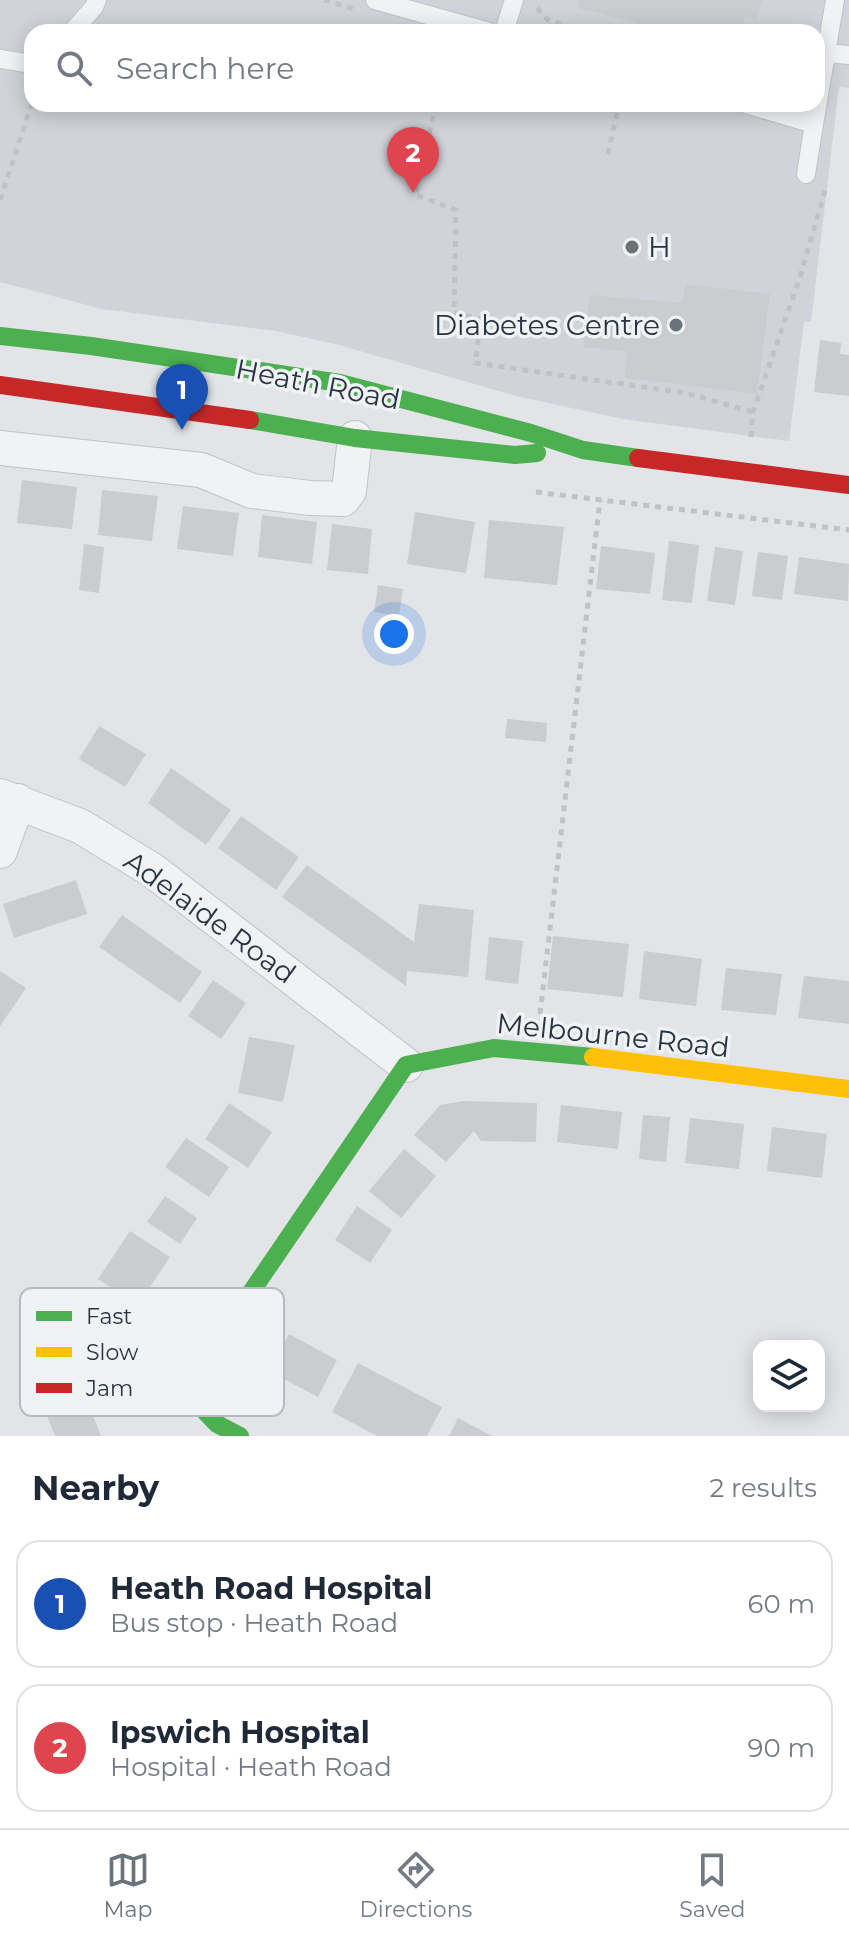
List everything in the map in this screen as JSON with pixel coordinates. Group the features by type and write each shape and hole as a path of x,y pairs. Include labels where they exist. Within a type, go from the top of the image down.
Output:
{"main road":[{"name":"Heath Road","path":"0,336 91,346 340,383 531,433 583,450 709,469 849,485"},
{"name":"Heath Road","path":"0,385 209,413 354,448 515,455 583,450"},
{"name":"Melbourne Road","path":"406,1065 494,1048 536,1050 849,1089"},
{"path":"254,1288 406,1065"},
{"path":"209,1416 217,1424 240,1436"}],"street":[{"path":"0,448 201,470 252,491 343,499 349,491 354,448"},
{"path":"0,851 9,798"},
{"name":"Adelaide Road","path":"9,798 80,826 152,870 406,1065"}],"lane":[{"path":"79,24 97,0"},
{"path":"375,0 460,24"},
{"path":"506,24 514,0"},
{"path":"835,0 825,53 849,55"},
{"path":"0,59 24,63"},
{"path":"773,112 814,124"},
{"path":"806,174 816,112"}],"path":[{"path":"530,1 548,20 562,24"},
{"path":"0,200 29,112"},
{"path":"434,112 415,195 456,210 454,313 481,319 475,363 686,393 753,412"},
{"path":"608,154 617,112"},
{"path":"750,448 753,412 799,280 828,181"},
{"path":"527,491 849,530"},
{"path":"536,1050 600,500"}],"shaded area":[{"path":"0,0 849,0 849,88 839,87 811,322 804,322 789,441 623,419 520,397 339,345 276,331 102,309 0,282"}],"building":[{"path":"580,0 762,0 757,19 745,16 743,24 641,24 578,8"},
{"name":"Diabetes Centre","path":"686,284 770,294 757,394 625,378 627,352 583,347 590,295 682,303"},
{"path":"820,340 841,343 840,354 849,355 849,396 814,392"},
{"path":"22,480 77,487 72,529 17,523"},
{"path":"102,490 158,496 152,541 98,535"},
{"path":"183,506 239,513 233,556 177,549"},
{"path":"415,512 475,522 466,573 407,564"},
{"path":"262,515 317,522 312,564 258,557"},
{"path":"489,520 564,527 557,585 484,578"},
{"path":"332,524 372,529 368,574 327,570"},
{"path":"669,541 699,545 692,603 662,600"},
{"path":"84,544 104,547 99,593 79,590"},
{"path":"601,546 655,553 650,594 596,589"},
{"path":"715,547 743,551 735,605 707,601"},
{"path":"758,552 788,556 782,600 752,596"},
{"path":"799,557 849,564 848,601 794,594"},
{"path":"378,585 403,589 399,616 374,612"},
{"path":"507,719 547,723 546,742 505,738"},
{"path":"99,726 146,754 125,787 79,759"},
{"path":"171,768 231,810 206,845 148,803"},
{"path":"241,816 299,857 276,890 218,848"},
{"path":"307,865 414,942 419,904 474,910 468,977 407,971 406,986 282,897"},
{"path":"76,880 87,914 14,938 3,904"},
{"path":"122,915 202,972 180,1003 99,947"},
{"path":"553,936 629,944 623,997 547,989"},
{"path":"489,937 523,941 518,984 485,980"},
{"path":"644,951 702,959 696,1006 639,999"},
{"path":"726,968 782,974 776,1015 721,1010"},
{"path":"0,971 26,988 0,1026"},
{"path":"804,976 849,981 849,1024 798,1018"},
{"path":"213,980 246,1003 221,1039 188,1016"},
{"path":"249,1037 295,1045 283,1102 238,1093"},
{"path":"464,1101 537,1103 536,1142 481,1141 474,1131 446,1162 414,1135 440,1105"},
{"path":"229,1103 272,1132 248,1168 205,1139"},
{"path":"561,1105 622,1112 618,1149 557,1142"},
{"path":"643,1115 670,1117 666,1162 639,1159"},
{"path":"690,1118 744,1124 739,1169 685,1163"},
{"path":"772,1127 827,1134 822,1178 767,1171"},
{"path":"186,1138 229,1167 209,1197 165,1167"},
{"path":"404,1149 436,1176 401,1218 369,1191"},
{"path":"165,1196 197,1218 180,1244 147,1222"},
{"path":"357,1206 392,1230 370,1263 335,1240"},
{"path":"130,1231 170,1257 149,1288 112,1288 98,1279"},
{"path":"289,1334 337,1360 318,1397 284,1379 284,1343"},
{"path":"358,1363 442,1407 427,1436 377,1436 332,1412"},
{"path":"47,1416 93,1416 101,1436 55,1436"},
{"path":"458,1418 492,1436 449,1436"}],"traffic: fast":[{"path":"0,336 91,346 340,383 531,433 583,450 638,458"},
{"path":"250,420 355,438 515,455 537,453"},
{"path":"254,1288 406,1065 494,1048 593,1057"},
{"path":"209,1416 217,1424 240,1436"}],"traffic: slow":[{"path":"593,1057 849,1089"}],"traffic: jam":[{"path":"0,385 250,420"},
{"path":"638,458 849,485"}],"place":[{"name":"Ipswich Hospital","path":"413,193"},
{"name":"H","path":"632,247"},
{"name":"Diabetes Centre","path":"676,325"},
{"name":"Heath Road Hospital","path":"182,430"}]}
